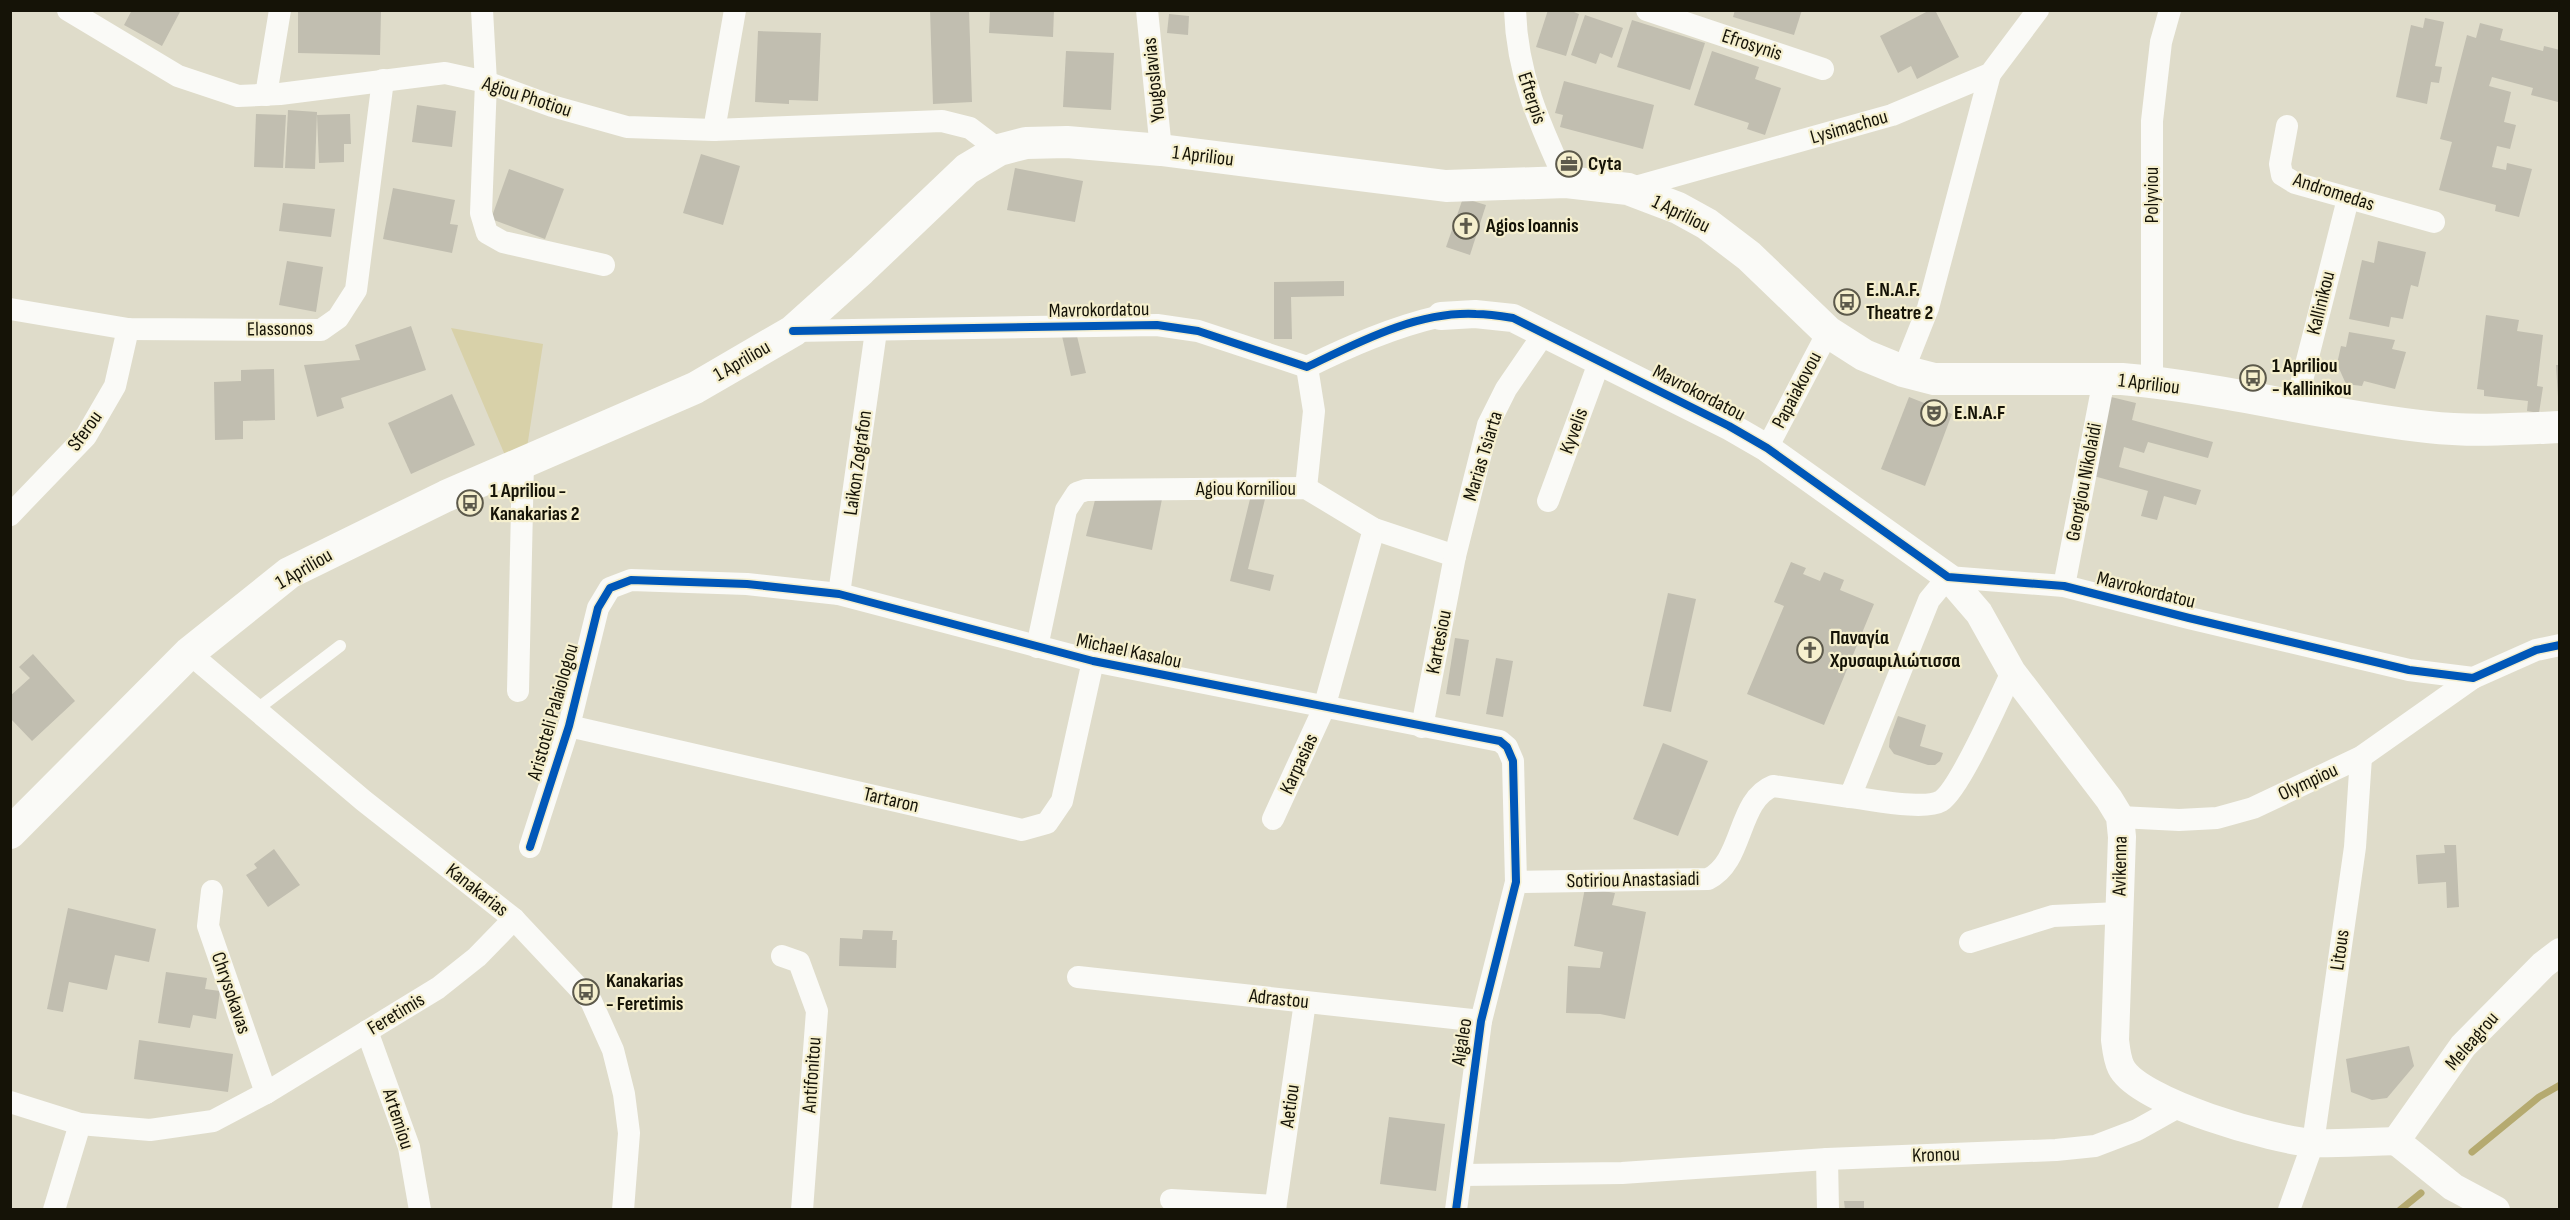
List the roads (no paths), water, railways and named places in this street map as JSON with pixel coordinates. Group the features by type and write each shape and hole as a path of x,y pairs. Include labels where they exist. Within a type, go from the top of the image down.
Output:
{"main road":[{"name":"1 Apriliou","path":"10,833 189,653 289,573 446,496 695,388 793,331 967,169 999,150 1026,143 1067,142 1161,150 1446,186 1566,182 1628,189 1678,208 1707,224 1749,256 1828,332 1864,355 1903,371 1934,379 2104,379 2152,382 2295,408 2429,427 2499,430 2559,427"}],"street":[{"name":"Agiou Photiou","path":"68,10 178,76 238,96 266,95 445,73 486,82 552,106 627,127 714,130 942,120 970,128 999,150"},
{"path":"266,95 280,10"},
{"path":"482,10 486,82 481,213 487,233 503,242 604,265"},
{"path":"714,130 735,10"},
{"name":"Yougoslavias","path":"1147,10 1161,150"},
{"name":"Efterpis","path":"1515,10 1516,34 1525,84 1540,125 1566,182"},
{"name":"Efrosynis","path":"1647,10 1822,69"},
{"path":"1903,371 1931,297 1990,74 2038,10"},
{"name":"Polyviou","path":"2152,382 2152,122 2161,42 2170,10"},
{"name":"Lysimachou","path":"1628,189 1892,115 1990,74"},
{"name":"Elassonos","path":"10,309 128,329 321,330 338,318 356,290 382,80"},
{"name":"Andromedas","path":"2286,126 2280,164 2282,175 2295,183 2434,222"},
{"name":"Kallinikou","path":"2295,408 2348,199"},
{"name":"Mavrokordatou","path":"793,331 1157,325 1198,331 1307,367 1365,339 1415,322 1441,316 1475,314 1513,318 1730,426 1767,448 1948,577 2064,586 2409,670 2473,678"},
{"name":"Sferou","path":"10,515 86,436 116,386 128,329"},
{"name":"Laikon Zografon","path":"839,594 876,331"},
{"name":"Marias Tsiarta","path":"1455,556 1488,425 1506,389 1545,332"},
{"name":"Papaiakovou","path":"1767,448 1828,332"},
{"name":"Kyvelis","path":"1548,501 1600,360"},
{"path":"1306,488 1314,411 1307,367"},
{"name":"Georgiou Nikolaidi","path":"2064,586 2104,379"},
{"path":"518,691 523,462"},
{"name":"Agiou Korniliou","path":"1037,647 1066,510 1077,493 1086,490 1306,488 1374,529 1428,545 1455,556"},
{"name":"Karpasias","path":"1273,819 1324,708 1374,529"},
{"name":"Kartesiou","path":"1422,727 1455,556"},
{"path":"1948,577 1929,600 1850,797 1925,805 1941,801 1957,784 2012,672"},
{"name":"Avikenna","path":"1948,577 1979,613 2012,672 2120,817 2122,837 2115,1040 2121,1068 2138,1084 2180,1106"},
{"name":"Michael Kasalou","path":"610,588 631,580 643,580 747,584 839,594 1093,661 1500,741 1508,747 1513,761 1516,882"},
{"name":"Aristoteli Palaiologou","path":"530,847 569,726 598,608 610,588"},
{"path":"2473,678 2536,650 2559,645"},
{"name":"Kanakarias","path":"189,653 364,801 514,919 591,1001 613,1050 624,1094 628,1134 622,1209"},
{"name":"Tartaron","path":"569,726 1022,830 1047,823 1062,801 1093,661"},
{"name":"Olympiou","path":"2120,817 2179,820 2217,818 2253,808 2361,757 2473,678"},
{"name":"Litous","path":"2289,1209 2313,1143 2355,847 2361,757"},
{"name":"Sotiriou Anastasiadi","path":"1516,882 1708,879 1718,874 1726,865 1753,805 1764,789 1773,786 1850,797"},
{"name":"Aigaleo","path":"1456,1209 1481,1021 1516,882"},
{"name":"Chrysokavas","path":"212,891 208,926 266,1094"},
{"path":"1970,942 2044,918 2119,913"},
{"name":"Feretimis","path":"10,1102 80,1124 150,1130 213,1121 266,1094 438,988 477,957 514,919"},
{"name":"Meleagrou","path":"2396,1141 2463,1046 2542,965 2559,952"},
{"name":"Antifonitou","path":"782,956 799,962 817,1011 802,1209"},
{"name":"Adrastou","path":"1078,977 1481,1021"},
{"name":"Aetiou","path":"1275,1208 1305,1002"},
{"name":"Artemiou","path":"367,1031 409,1147 420,1209"},
{"path":"2180,1106 2282,1138 2313,1143 2396,1141 2453,1187 2496,1209"},
{"name":"Kronou","path":"1461,1175 1622,1173 1827,1159 2056,1150 2095,1146 2137,1130 2180,1106"},
{"path":"54,1209 80,1124"},
{"path":"1827,1159 1828,1209"},
{"path":"1171,1200 1275,1208"}],"lane":[{"path":"256,710 340,646"}],"waterway":[{"path":"2472,1152 2539,1097 2560,1085"},
{"path":"2400,1210 2421,1193"}],"place":[{"name":"Cyta","path":"1569,164"},
{"name":"Agios Ioannis","path":"1466,226"},
{"name":"E.N.A.F. Theatre 2","path":"1847,302"},
{"name":"1 Apriliou - Kallinikou","path":"2253,378"},
{"name":"E.N.A.F","path":"1934,413"},
{"name":"1 Apriliou - Kanakarias 2","path":"470,503"},
{"name":"Παναγία Χρυσαφιλιώτισσα","path":"1810,650"},
{"name":"Kanakarias - Feretimis","path":"586,992"}]}
